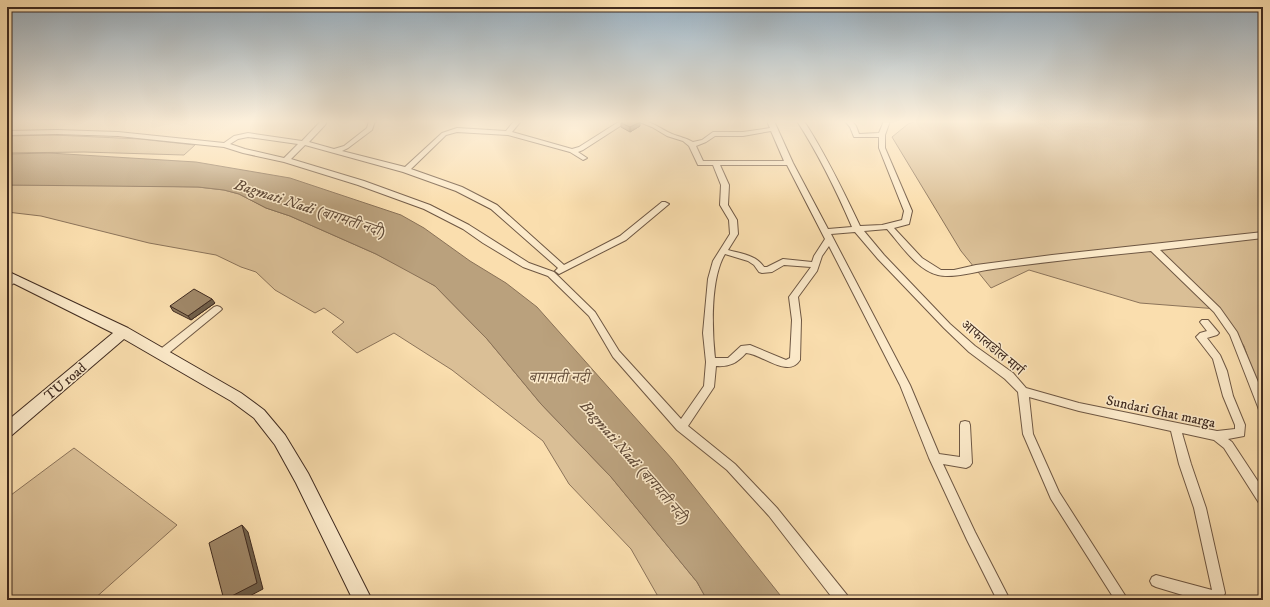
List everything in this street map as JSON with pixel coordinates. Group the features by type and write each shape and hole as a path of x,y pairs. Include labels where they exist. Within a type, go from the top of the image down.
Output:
{"main road":[{"path":"10,280 123,332 236,396 259,414 280,440 302,478 363,600"},
{"name":"TU road","path":"7,430 123,332"}],"street":[{"path":"238,149 286,160 361,182 427,207 466,227 486,242 526,265 551,274 592,314 616,354 682,427 731,467 774,512 842,600"},
{"path":"286,160 298,149"},
{"path":"327,149 406,170 459,189 494,207 564,269"},
{"path":"333,151 338,149"},
{"path":"406,170 428,149"},
{"path":"566,149 572,151 583,158"},
{"path":"572,151 579,149"},
{"path":"694,149 701,163 789,163"},
{"path":"783,149 905,385 935,458 971,536 1004,600"},
{"name":"आफालडोल मार्ग","path":"818,149 858,229 881,257 947,326 972,349 1009,376 1023,391 1028,434 1055,495 1122,600"},
{"path":"827,236 858,229 888,228 906,222 908,211 882,149"},
{"path":"682,427 709,387 711,362 708,333 709,300 712,279 717,261 734,234 733,220 724,205 725,185 716,163"},
{"path":"551,274 564,269 623,238 665,204"},
{"path":"888,228 919,260 928,267 940,273 954,273 976,268 1052,258 1263,235"},
{"path":"711,362 729,363 734,360 744,349 750,349 785,364 791,363 794,360 798,317 793,297 816,265 818,256 827,236"},
{"path":"1153,248 1217,310 1234,334 1263,407"},
{"path":"723,251 751,259 757,263 762,270 769,270 783,262 816,265"},
{"path":"161,354 217,309"},
{"path":"1205,322 1214,333 1203,335 1201,337 1217,358 1228,396 1240,425 1240,433 1217,436"},
{"name":"Sundari Ghat marga","path":"1023,391 1079,407 1217,436 1228,445 1263,499"},
{"path":"935,458 966,463 965,425"},
{"path":"1156,581 1207,596 1216,597 1219,593 1200,508 1185,464 1175,427"}],"shaded area":[{"path":"7,149 190,149 184,155 84,152 7,153"},
{"path":"899,149 1263,149 1263,402 1244,346 1218,309 1140,303 1029,270 991,288 961,251"},
{"path":"7,185 198,187 224,190 239,194 266,208 290,216 376,254 435,286 487,339 541,404 611,477 697,582 707,600 660,600 631,549 569,484 543,441 452,370 394,333 357,353 332,332 344,322 324,308 315,313 275,290 256,272 241,267 216,255 149,243 41,216 7,212"},
{"path":"74,448 177,525 93,600 8,600 7,498"}],"water":[{"name":"बागमती नदी","path":"49,153 196,162 290,178 401,215 424,228 470,261 506,283 537,307 672,459 784,600 707,600 697,582 611,477 541,404 487,339 435,286 376,254 290,216 266,208 239,194 224,190 198,187 7,185 7,154"}],"building":[{"path":"194,289 212,299 188,316 170,306"},
{"path":"242,525 257,583 224,600 209,543"}],"water label":[{"name":"Bagmati Nadi (बागमती नदी)","path":"310,208"},
{"name":"Bagmati Nadi (बागमती नदी)","path":"635,462"}]}
